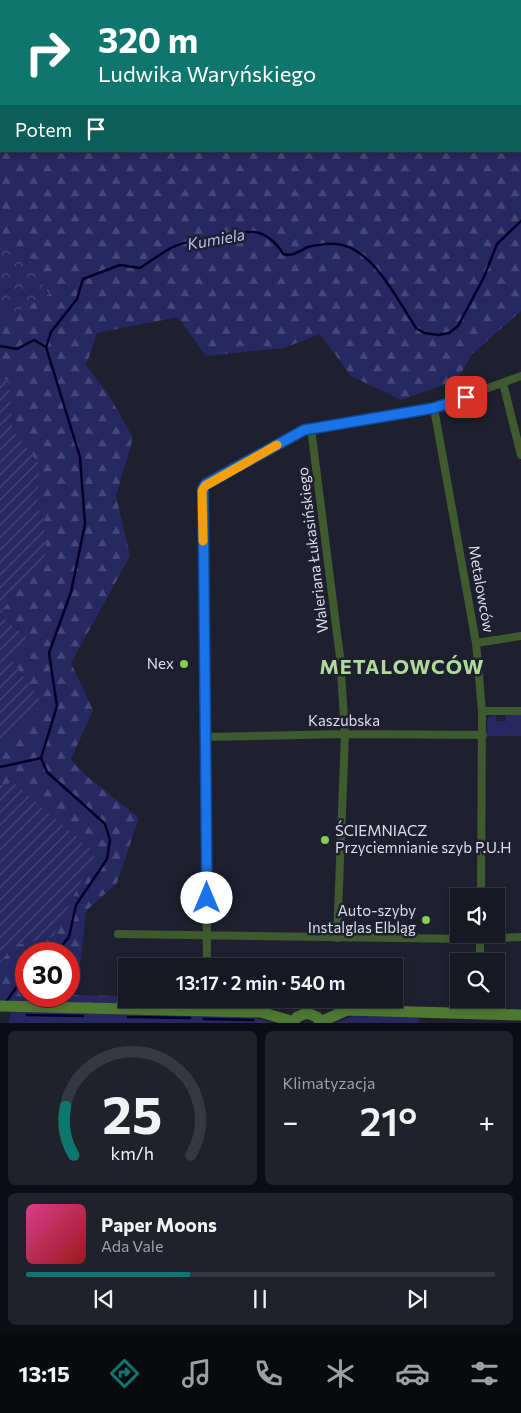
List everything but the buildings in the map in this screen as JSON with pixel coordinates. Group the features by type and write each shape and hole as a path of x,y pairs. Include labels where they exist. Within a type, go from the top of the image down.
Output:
{"main road":[{"path":"4,1006 261,1012 294,1022 301,1014 312,1014 321,1022 347,1010 521,1015"}],"street":[{"path":"207,958 202,491 206,484 311,428 434,408 521,376"},
{"path":"502,383 521,455"},
{"name":"Metalowców","path":"434,408 476,643 482,711 481,888"},
{"name":"Waleriana Łukasińskiego","path":"311,428 339,648 345,734 337,938"},
{"path":"476,643 521,636"},
{"path":"482,711 521,711"},
{"name":"Kaszubska","path":"206,737 345,734 482,735"},
{"path":"118,934 337,938 450,936"},
{"path":"505,937 521,937"},
{"path":"479,1008 479,1014"}],"green space":[{"path":"0,152 521,152 521,311 472,354 457,380 401,400 351,376 320,334 284,348 206,356 178,317 97,333 86,365 110,397 133,438 116,496 130,556 71,663 93,710 71,759 83,773 139,818 117,883 86,911 80,964 80,942 29,942 53,937 14,783 0,785 0,740 8,738 41,703 11,659 28,638 0,614 46,553 44,521 37,505 40,465 12,429 9,381 0,378 0,321 49,294 17,247 0,230"},
{"path":"0,230 17,247 49,294 0,321"},
{"path":"0,378 9,380 12,429 40,465 37,505 44,521 46,554 0,614"},
{"path":"0,615 29,639 11,659 42,703 8,739 0,740"},
{"path":"496,715 496,721 506,721 506,715 521,715 521,736 487,736 487,720 490,716"},
{"path":"14,783 95,853 53,937 29,942 15,942 15,945 0,963 0,785"},
{"path":"15,945 15,1001 0,1001 0,963"},
{"path":"80,995 118,996 118,1005 80,1004"},
{"path":"11,1012 248,1016 274,1023 9,1023"},
{"path":"353,1016 419,1018 419,1023 336,1023"}],"waterway":[{"name":"Kumiela","path":"46,347 51,332 77,299 83,279 120,265 140,268 173,247 189,242 246,232 267,236 278,246 283,254 287,255 310,246 328,244 343,245 356,251 369,260 380,273 416,328 424,333 438,335 449,333 458,326 484,277 497,244 521,221"},
{"name":"Kumiela","path":"0,346 17,349 34,340 46,347"},
{"path":"46,347 80,457 85,524 71,592 49,653 57,706 41,758 47,772 105,824 110,840 107,859 76,905 69,937 65,942"},
{"path":"0,767 41,758"},
{"path":"6,1002 15,989"},
{"path":"27,1015 83,1016"},
{"path":"128,1017 190,1018"},
{"path":"204,1019 253,1020"}],"slow traffic":[{"path":"203,541 202,491 206,484 277,445"}],"place":[{"name":"Nex","path":"184,664"},
{"name":"ŚCIEMNIACZ Przyciemnianie szyb P.U.H","path":"325,840"},
{"name":"Auto-szyby Instalglas Elbląg","path":"426,920"}],"district":[{"name":"METALOWCÓW","path":"402,667"}],"route":[{"path":"207,898 203,488 206,484 304,430 434,408 466,397"}]}
